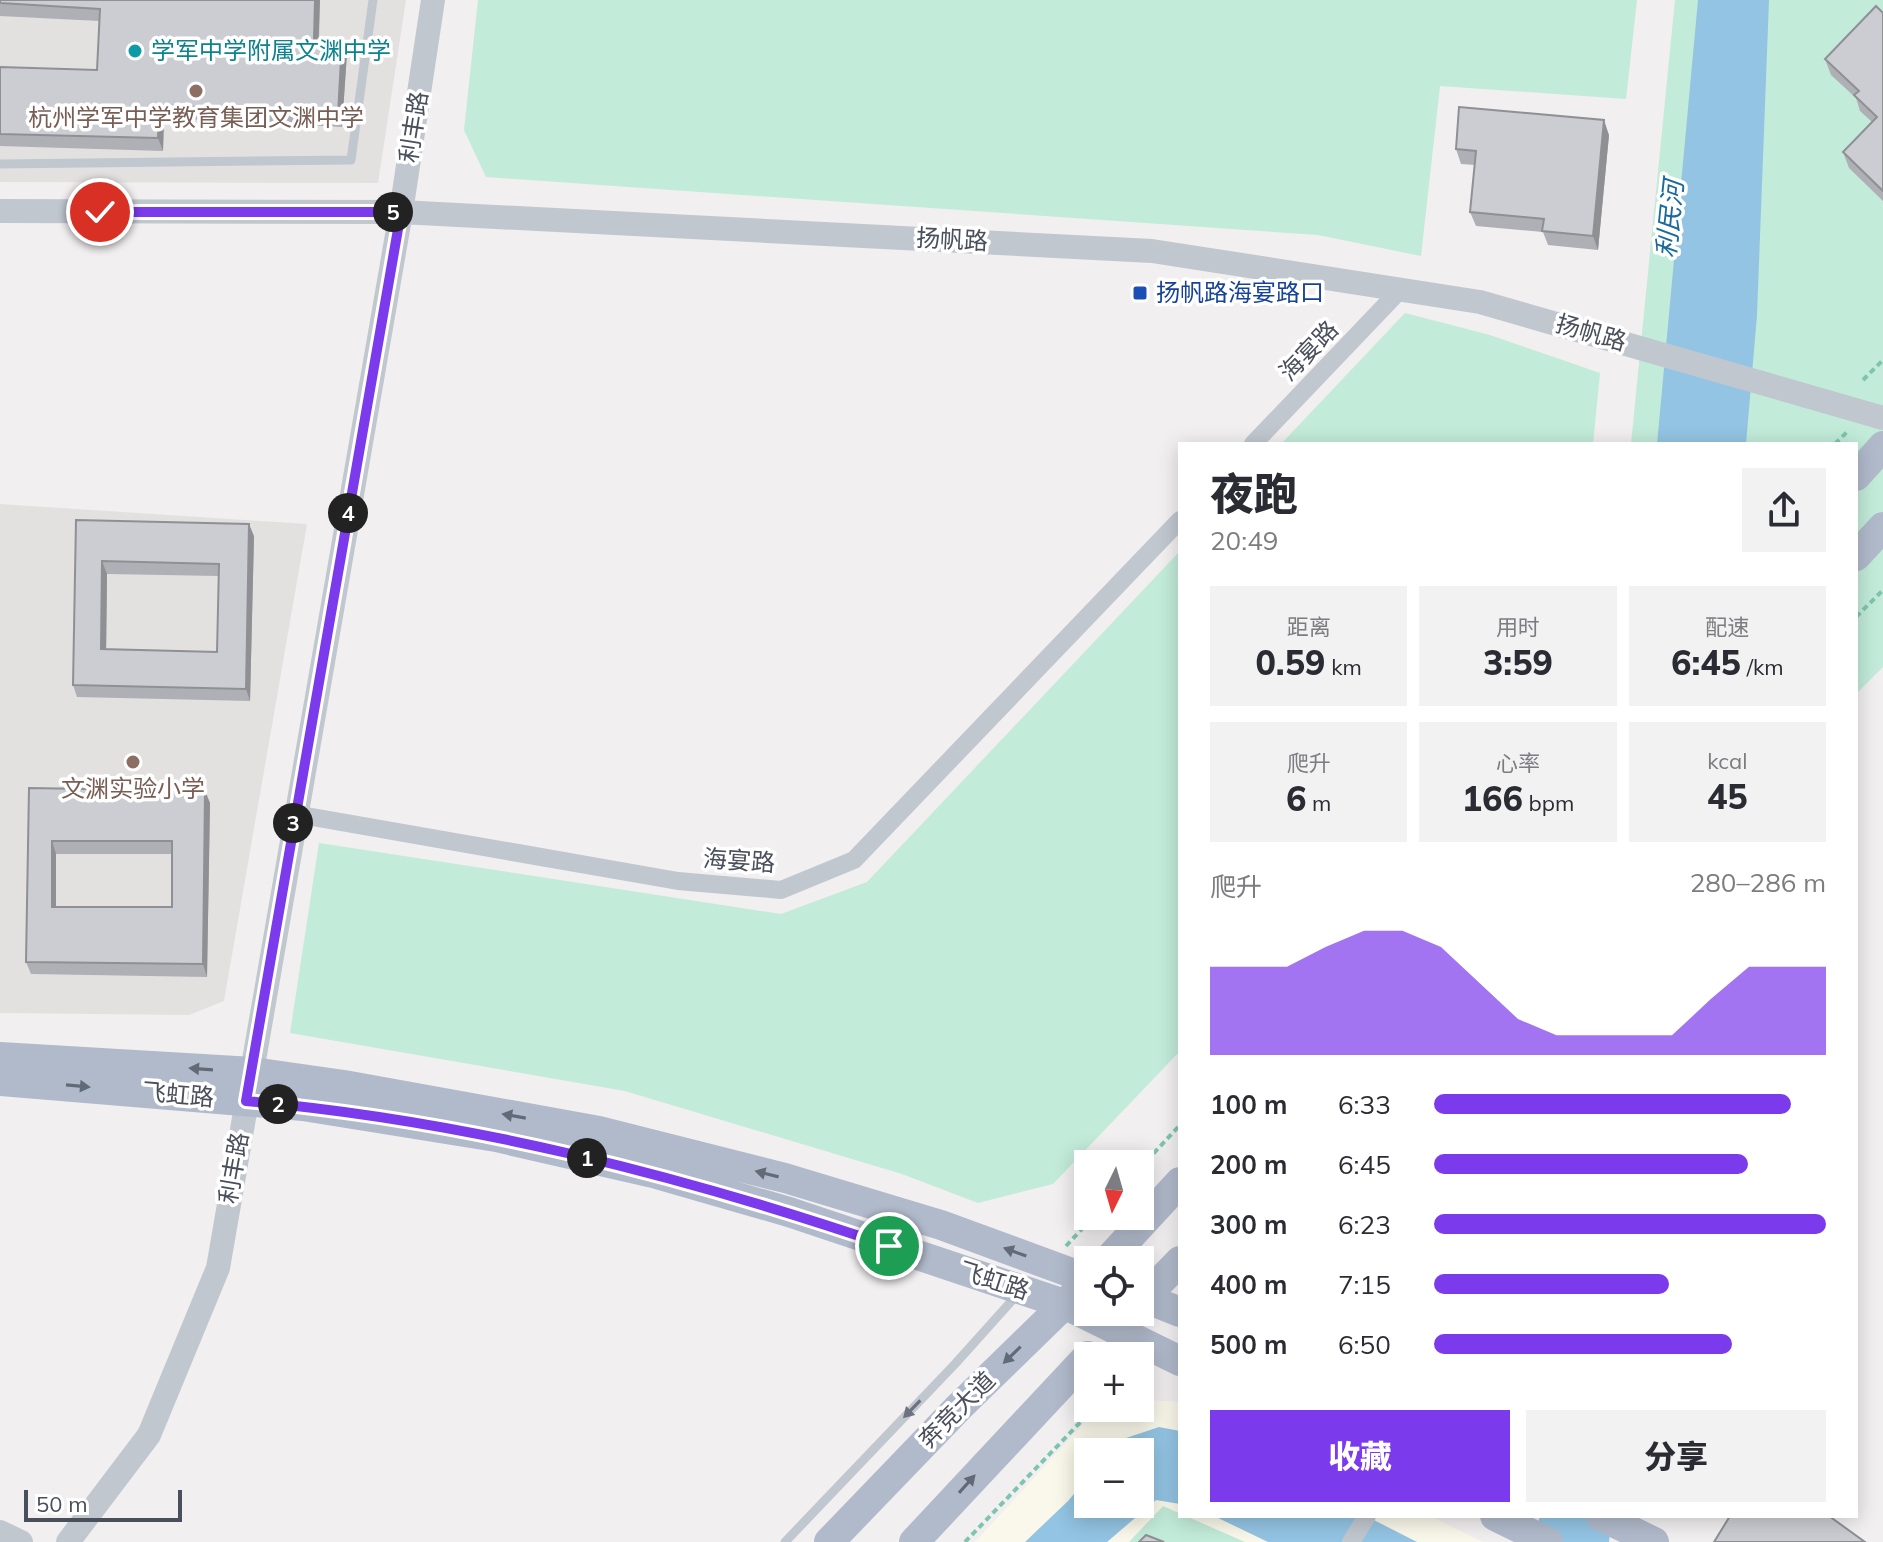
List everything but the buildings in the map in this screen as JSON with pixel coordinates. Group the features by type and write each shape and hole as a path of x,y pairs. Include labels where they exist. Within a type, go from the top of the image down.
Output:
{"main road":[{"path":"1858,474 1883,446"},
{"path":"1858,554 1883,527"},
{"name":"飞虹路","path":"0,1057 249,1086 303,1106 496,1137 657,1174 789,1212 1064,1304 1074,1304"},
{"name":"飞虹路","path":"0,1081 344,1085 614,1135 785,1178 941,1225 1074,1275"},
{"path":"1121,1246 1178,1184"},
{"path":"1154,1287 1178,1263"},
{"name":"奔竞大道","path":"829,1542 1074,1294"},
{"name":"飞虹路","path":"1154,1309 1178,1312"},
{"path":"1101,1342 1116,1326"},
{"name":"飞虹路","path":"1150,1326 1178,1359"},
{"path":"914,1542 1074,1371"},
{"path":"1499,1518 1536,1536"},
{"path":"1605,1518 1654,1542"}],"street":[{"name":"利丰路","path":"68,1542 149,1435 218,1268 401,212 433,0"},
{"name":"扬帆路","path":"0,211 401,212 1152,251 1480,302 1883,418"},
{"name":"海宴路","path":"1255,442 1400,290"},
{"name":"海宴路","path":"295,814 678,881 781,890 854,860 1178,522"},
{"path":"1351,1542 1366,1518"},
{"path":"0,1532 21,1542"}],"lane":[{"path":"0,164 351,160 373,0"},
{"path":"785,1542 1022,1290"}],"path":[{"path":"1863,380 1883,360"},
{"path":"1858,615 1883,590"},
{"path":"1154,1153 1178,1127"},
{"path":"965,1542 1081,1422"}],"shaded area":[{"name":"杭州学军中学教育集团文渊中学","path":"0,0 406,0 378,183 0,182"},
{"name":"文渊实验小学","path":"0,504 307,524 224,1001 189,1015 0,1013"},
{"path":"1154,1400 1178,1402 1178,1518 1434,1518 1483,1542 975,1542 1085,1422 1154,1422"}],"green space":[{"path":"478,0 1637,0 1626,99 1440,86 1421,256 1318,235 486,177 464,130"},
{"path":"1675,0 1883,0 1883,667 1858,692 1858,442 1631,442"},
{"path":"1405,313 1490,335 1600,373 1593,442 1283,442"},
{"path":"1178,553 1178,1053 1085,1150 1074,1150 1074,1162 1053,1184 978,1203 902,1174 625,1091 290,1033 319,843 781,914 867,882"},
{"path":"1163,1506 1178,1513 1178,1518 1190,1518 1245,1542 1129,1542"}],"water":[{"path":"1698,0 1769,0 1757,315 1746,442 1657,442"},
{"path":"1159,1427 1178,1431 1178,1504 1154,1502 1154,1438 1126,1438"},
{"path":"1074,1494 1074,1518 1135,1518 1107,1542 1025,1542"},
{"path":"1218,1518 1370,1518 1417,1542 1268,1542"},
{"path":"1539,1518 1612,1518 1609,1542 1532,1542"}],"place":[{"name":"学军中学附属文渊中学","path":"135,51"},
{"name":"杭州学军中学教育集团文渊中学","path":"196,91"},
{"name":"扬帆路海宴路口","path":"1140,293"},
{"name":"文渊实验小学","path":"133,762"}],"route":[{"path":"100,212 401,212 246,1101 303,1106 496,1137 657,1174 789,1212 889,1246"}],"water label":[{"name":"利民河","path":"1670,219"}]}
